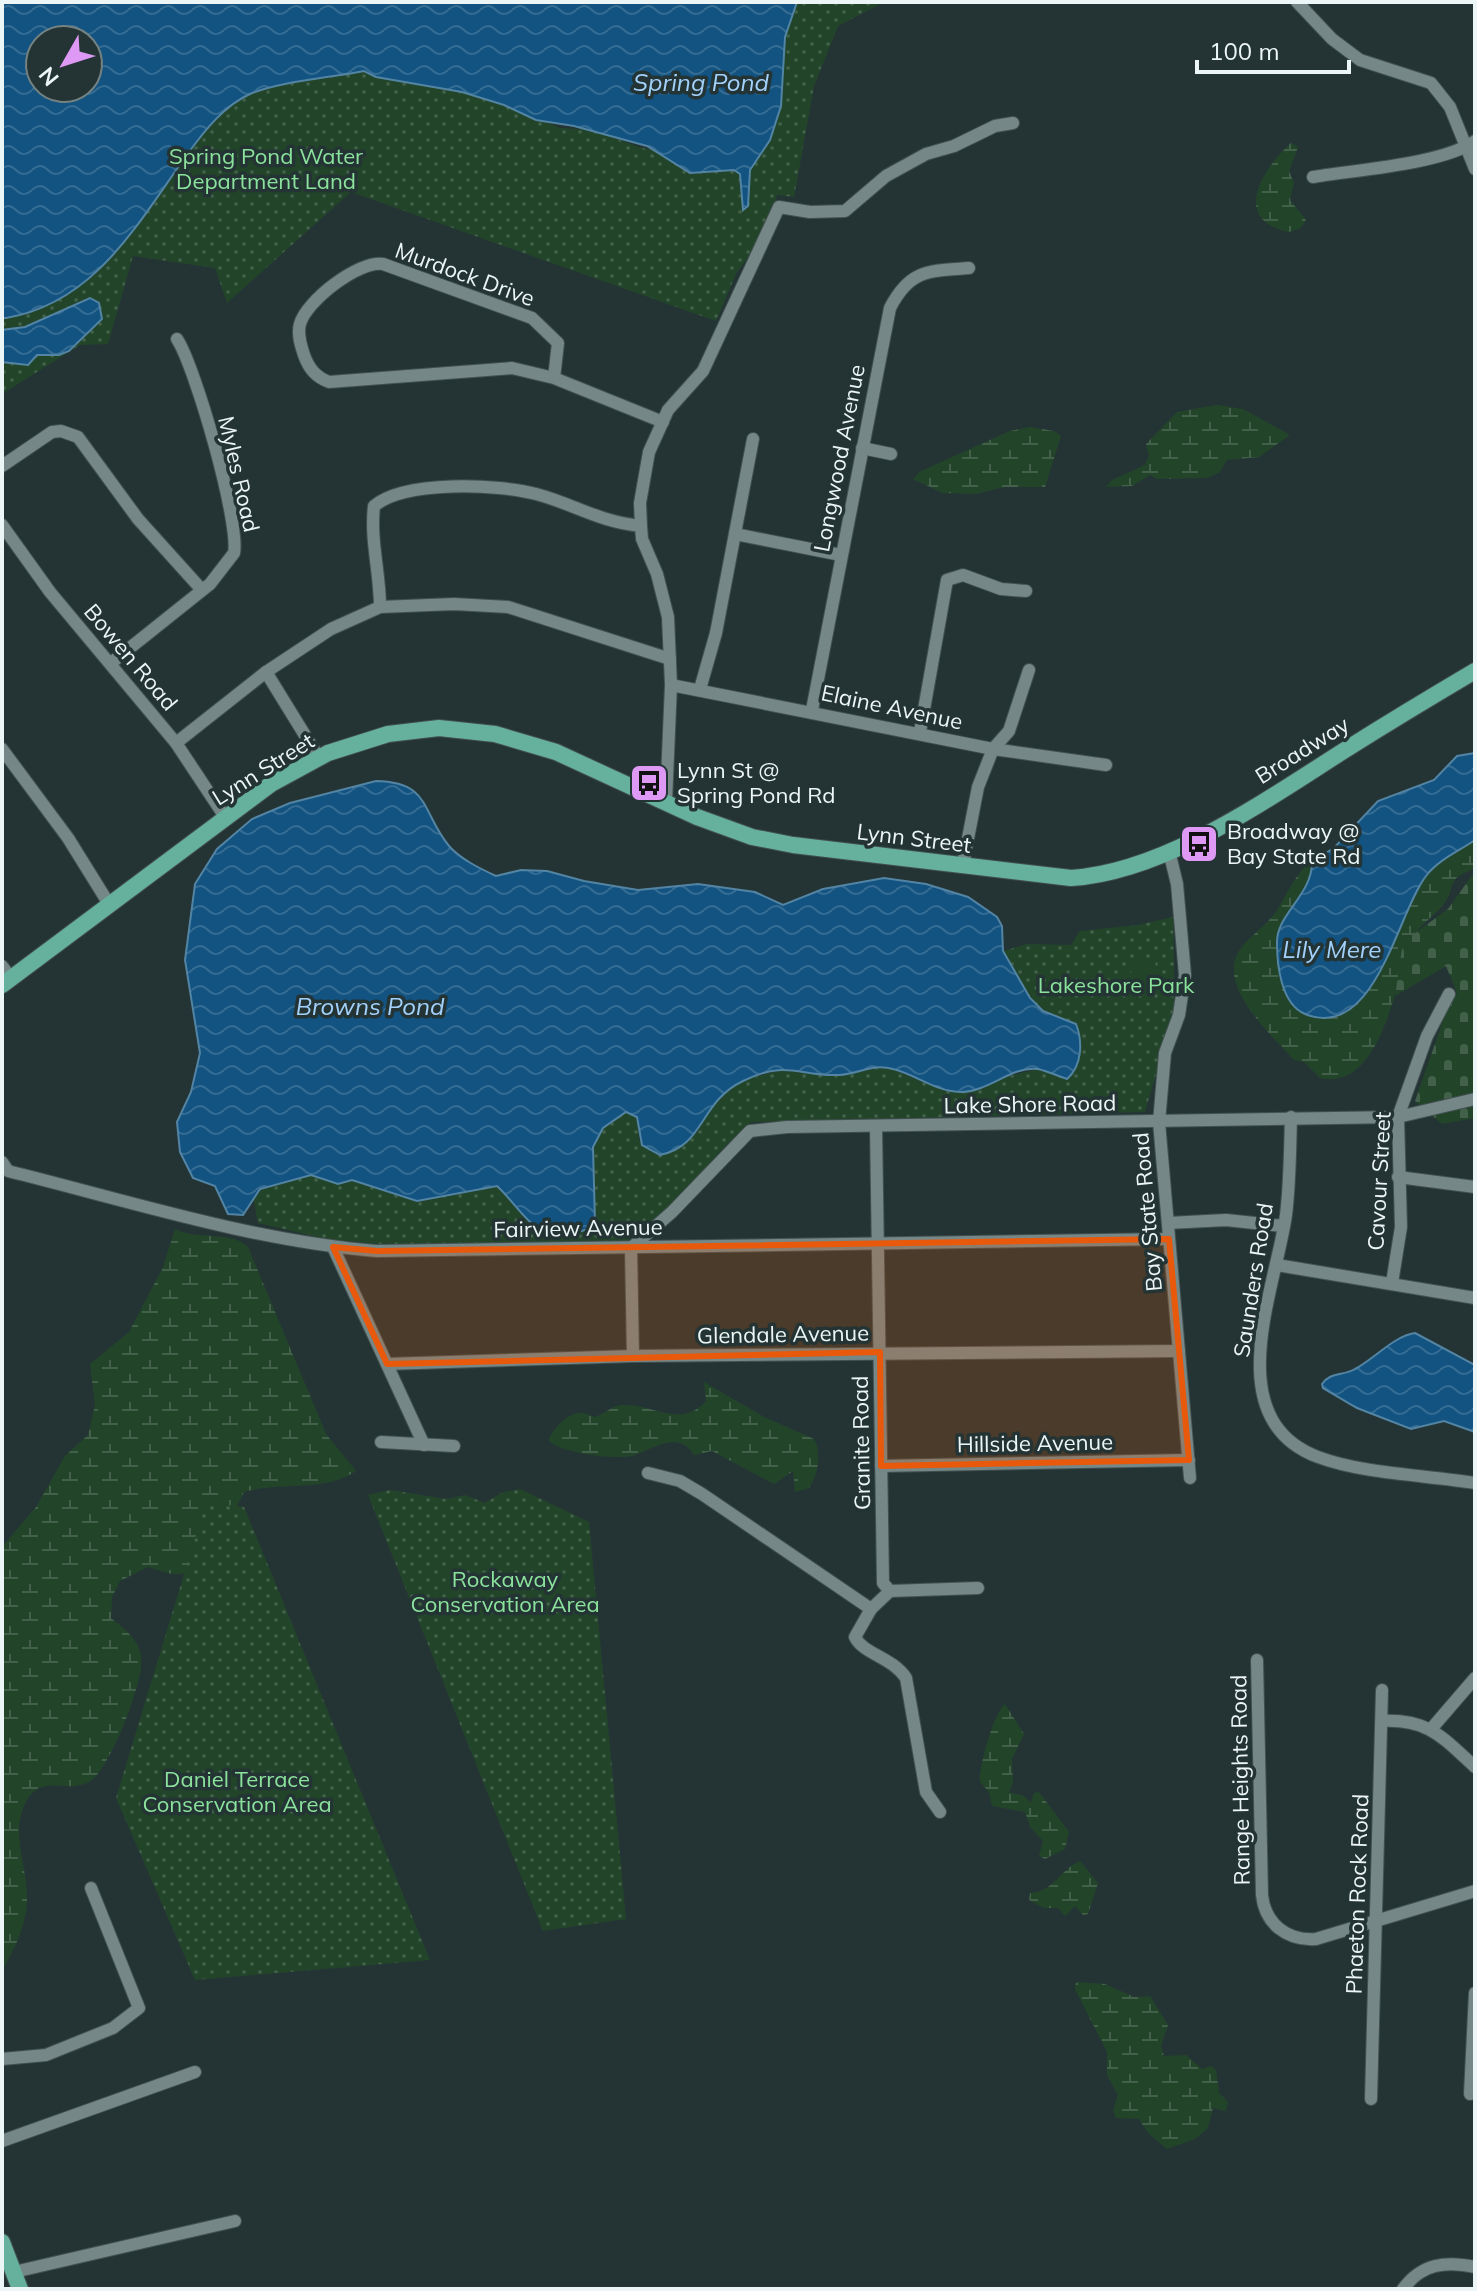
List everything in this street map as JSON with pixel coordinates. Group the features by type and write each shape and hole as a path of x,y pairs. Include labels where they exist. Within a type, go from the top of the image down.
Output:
{"main road":[{"name":"Broadway","path":"1148,859 1269,798 1475,671"},
{"name":"Lynn Street","path":"5,976 109,904 271,784 319,758 388,734 439,728 495,734 556,752 697,817 765,840 1071,878 1102,876 1148,859"},
{"path":"2,2242 20,2289"}],"street":[{"path":"1297,2 1332,39 1360,60 1431,83 1450,107 1471,144 1475,169"},
{"path":"666,802 671,685 668,617 657,574 642,539 640,503 649,452 668,410 703,371 779,207 810,212 845,211 886,176 926,154 964,142 995,126 1013,123"},
{"path":"1313,177 1412,161 1471,144"},
{"name":"Murdock Drive","path":"554,378 558,343 532,318 383,264 369,263 353,271 314,303 300,323 300,342 308,365 319,378 329,382 512,368 554,378 663,422"},
{"name":"Longwood Avenue","path":"812,710 885,328 897,296 918,275 969,268"},
{"name":"Myles Road","path":"111,663 202,590 230,560 235,532 191,363 177,339"},
{"path":"2,466 52,432 75,435 138,519 202,590"},
{"path":"700,689 716,633 753,439"},
{"path":"862,448 891,454"},
{"path":"380,607 380,583 371,527 374,506 384,497 430,489 499,487 538,495 609,523 641,526"},
{"name":"Bowen Road","path":"2,525 50,592 176,743 225,817"},
{"path":"735,534 841,555"},
{"path":"920,732 941,607 951,577 963,575 1001,589 1026,591"},
{"path":"176,743 266,672 331,629 380,607 454,604 508,607 670,659"},
{"path":"963,864 978,787 993,749 1009,731 1029,670"},
{"path":"266,672 319,758"},
{"name":"Elaine Avenue","path":"671,685 812,710 993,749 1106,765"},
{"path":"2,749 68,838 109,904"},
{"name":"Bay State Road","path":"1169,851 1177,884 1185,975 1179,1015 1165,1053 1159,1122 1190,1478"},
{"name":"Cavour Street","path":"1392,1283 1401,1227 1398,1117 1427,1036 1449,994"},
{"name":"Lake Shore Road","path":"631,1248 672,1212 750,1131 1398,1117 1475,1099"},
{"name":"Saunders Road","path":"1291,1117 1283,1226 1258,1370 1265,1406 1285,1437 1319,1457 1475,1483"},
{"name":"Granite Road","path":"876,1126 883,1583 890,1591"},
{"name":"Fairview Avenue","path":"2,1162 8,1171 193,1217 333,1247 377,1251 1169,1239"},
{"path":"1398,1177 1475,1187"},
{"path":"1168,1223 1226,1220 1283,1226"},
{"path":"333,1247 424,1445"},
{"path":"631,1248 633,1356"},
{"path":"1277,1265 1475,1298"},
{"name":"Glendale Avenue","path":"387,1364 633,1356 1179,1351"},
{"path":"381,1442 454,1446"},
{"name":"Hillside Avenue","path":"881,1466 1189,1460"},
{"path":"648,1473 680,1481 702,1494 871,1609"},
{"path":"940,1812 926,1792 909,1687 901,1670 889,1659 858,1643 856,1630 871,1609 890,1591 978,1588"},
{"name":"Range Heights Road","path":"1257,1660 1265,1910 1281,1931 1306,1939 1475,1891"},
{"path":"1432,1728 1475,1678"},
{"name":"Phaeton Rock Road","path":"1371,2099 1382,1690"},
{"path":"1382,1721 1406,1720 1432,1728 1475,1767"},
{"path":"2,2059 46,2055 113,2028 139,2008 91,1888"},
{"path":"1470,2094 1475,1993"},
{"path":"2,2141 195,2072"},
{"path":"14,2272 235,2221"},
{"path":"1403,2289 1415,2275 1432,2266 1451,2263 1475,2267"}],"highlighted area":[{"path":"1169,1239 1189,1460 881,1466 880,1352 387,1364 333,1247 377,1251"}],"green space":[{"name":"Spring Pond Water Department Land","path":"787,2 884,2 838,26 814,86 794,197 777,195 772,223 736,274 716,321 351,192 227,303 215,268 133,256 108,344 80,345 2,394 2,317 241,90 372,69 499,102 560,128 594,130 638,147 668,153"},
{"path":"1291,143 1298,147 1289,171 1294,183 1290,200 1306,220 1301,228 1289,232 1271,226 1260,216 1256,205 1257,192 1263,179"},
{"path":"1217,405 1243,409 1290,435 1259,457 1227,460 1220,472 1207,478 1157,479 1150,475 1132,486 1106,487 1112,480 1145,465 1149,456 1146,444 1177,412"},
{"path":"1030,427 1054,431 1061,436 1045,487 1004,487 976,494 943,493 913,479 921,471 1010,431"},
{"path":"1475,840 1475,867 1456,878 1444,903 1412,940 1392,1004 1372,1051 1358,1068 1341,1078 1320,1078 1304,1062 1294,1060 1250,1010 1235,980 1234,965 1239,951 1273,916 1307,864 1312,861 1311,877 1279,928 1280,975 1311,1016 1335,1015 1355,1005 1371,988 1425,877 1442,861"},
{"path":"1475,871 1475,1118 1442,1124 1415,1101 1444,1018 1457,993 1446,966 1395,996 1403,942 1448,909"},
{"name":"Lakeshore Park","path":"1173,917 1175,1009 1145,1112 752,1122 735,1136 657,1221 620,1244 392,1245 327,1239 258,1223 253,1195 260,1190 311,1175 338,1184 352,1180 404,1198 497,1186 538,1228 559,1234 573,1233 588,1229 595,1223 593,1147 604,1128 626,1112 637,1117 639,1141 679,1147 698,1131 705,1112 728,1088 747,1079 787,1068 841,1075 864,1068 887,1067 933,1086 959,1092 982,1089 1005,1077 1038,1069 1067,1079 1078,1060 1080,1038 1077,1029 1031,999 1003,951 1027,944 1071,945 1080,931 1138,925"},
{"path":"1134,956 1156,960 1150,998 1127,994"},
{"path":"175,1229 232,1239 248,1247 326,1434 356,1471 330,1482 244,1492 208,1553 189,1571 175,1574 148,1567 120,1581 112,1597 111,1618 134,1639 140,1650 138,1683 117,1740 93,1779 73,1786 45,1786 36,1790 22,1811 19,1831 27,1905 20,1934 2,1970 2,1547 36,1507 65,1456 88,1435 95,1405 90,1364 129,1332 163,1267"},
{"path":"704,1382 764,1417 814,1439 818,1464 809,1488 795,1492 793,1471 774,1484 712,1451 694,1455 680,1443 665,1443 632,1456 614,1457 563,1449 549,1440 562,1422 578,1413 595,1417 624,1405 667,1413 687,1413 706,1401"},
{"name":"Rockaway Conservation Area","path":"520,1489 589,1522 626,1919 543,1931 368,1495 390,1490 446,1499 465,1495 485,1503 501,1493"},
{"name":"Daniel Terrace Conservation Area","path":"206,1502 244,1507 430,1960 195,1980 116,1798"},
{"path":"1005,1704 1024,1734 1012,1759 1013,1782 1009,1792 1024,1796 1031,1803 1034,1793 1039,1792 1069,1832 1065,1849 1045,1859 1039,1856 1043,1841 1030,1827 1025,1812 992,1806 989,1792 980,1782 988,1740"},
{"path":"1080,1861 1098,1883 1088,1914 1083,1915 1075,1906 1065,1916 1058,1908 1044,1908 1029,1900 1030,1893 1045,1889"},
{"path":"1076,1982 1105,1984 1134,1997 1150,1996 1168,2025 1161,2046 1164,2056 1186,2055 1202,2069 1211,2066 1216,2070 1219,2093 1228,2102 1226,2111 1213,2108 1208,2128 1195,2139 1167,2149 1148,2133 1139,2119 1116,2118 1113,2110 1118,2095 1107,2075 1107,2052 1075,1989"}],"water":[{"name":"Spring Pond","path":"2,2 797,2 785,37 781,106 770,140 750,170 748,206 743,210 740,174 734,170 690,173 647,146 574,126 536,120 504,105 462,92 376,77 364,71 276,86 250,94 232,105 202,135 134,230 91,277 66,295 38,309 2,318"},
{"path":"90,298 99,303 102,319 69,351 59,355 37,355 28,365 2,362 2,330 25,327"},
{"name":"Lily Mere","path":"1475,753 1475,840 1443,860 1426,876 1381,969 1367,992 1350,1010 1329,1018 1305,1014 1297,1009 1290,1002 1282,983 1278,933 1307,884 1312,861 1334,848 1378,801 1434,780 1457,756"},
{"name":"Browns Pond","path":"376,781 394,783 416,793 449,846 471,863 496,876 521,870 547,871 638,890 698,884 755,892 783,905 823,889 884,878 926,884 968,897 997,917 1002,926 1003,951 1030,998 1043,1011 1076,1024 1080,1046 1076,1067 1067,1079 1038,1069 1028,1069 982,1088 962,1092 944,1089 885,1067 839,1075 771,1071 743,1081 729,1090 686,1143 660,1155 642,1145 637,1117 626,1112 603,1128 593,1147 595,1223 588,1229 573,1233 559,1234 538,1228 497,1186 417,1201 352,1180 338,1184 311,1175 260,1189 243,1215 228,1214 215,1186 193,1178 180,1152 177,1122 191,1092 200,1053 185,960 195,884 217,849 252,819 290,803"},
{"path":"1415,1333 1475,1365 1475,1432 1444,1421 1411,1429 1357,1408 1323,1388 1322,1384 1329,1378 1355,1369 1399,1338"}],"place":[{"name":"Lynn St @ Spring Pond Rd","path":"649,783"},
{"name":"Broadway @ Bay State Rd","path":"1199,844"}]}
